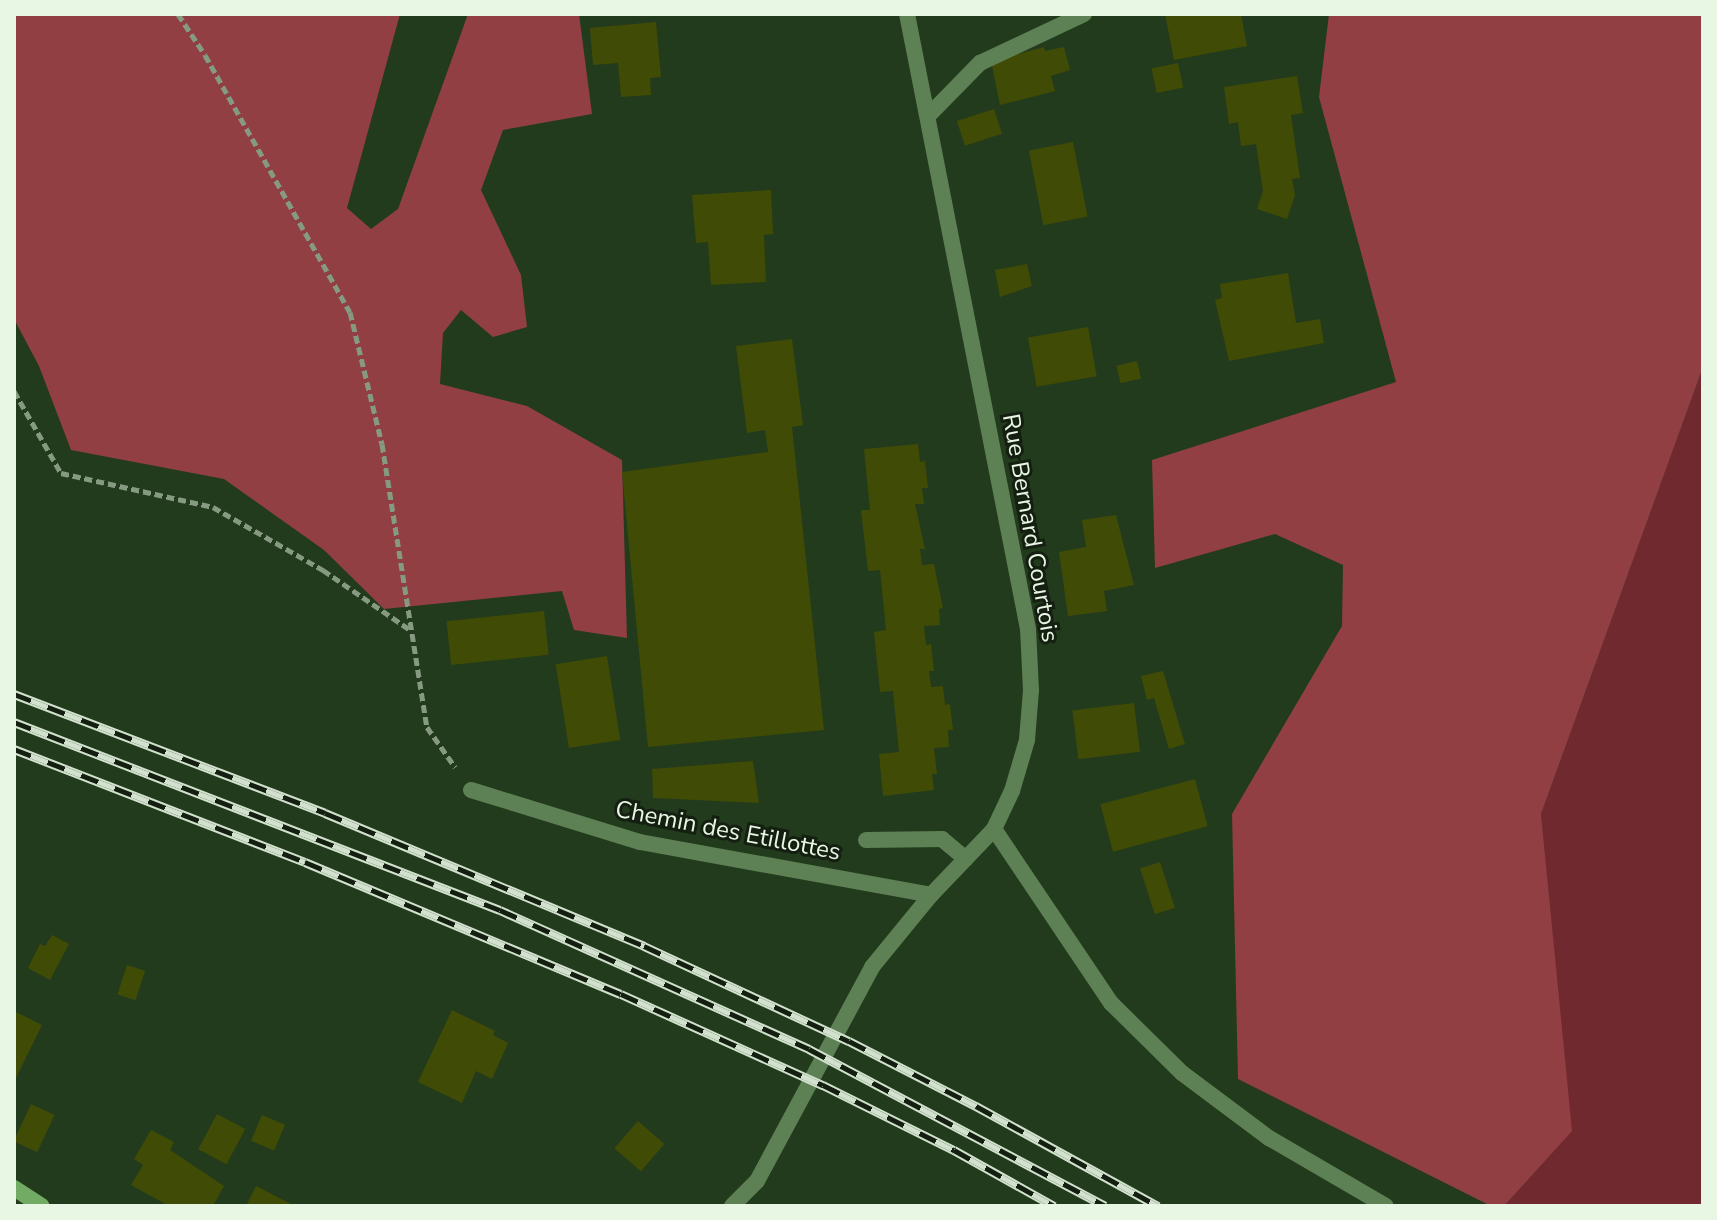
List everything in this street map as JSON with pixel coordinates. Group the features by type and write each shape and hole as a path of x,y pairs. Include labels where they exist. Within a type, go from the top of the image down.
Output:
{"main road":[{"path":"14,1188 42,1206"}],"street":[{"name":"Rue Bernard Courtois","path":"732,1206 757,1181 872,967 931,895 994,829 1012,791 1027,740 1031,690 1028,629 907,14"},
{"path":"929,115 980,63 1084,14"},
{"name":"Chemin des Etillottes","path":"471,790 640,842 931,895"},
{"path":"994,829 1111,1003 1182,1073 1269,1138 1386,1206"},
{"path":"866,840 942,839 966,859"}],"path":[{"path":"178,14 205,55 350,312 382,444 427,727 471,790"},
{"path":"14,391 61,473 213,507 323,570 410,630"}],"shaded area":[{"path":"14,14 400,14 347,208 371,229 398,209 468,14 579,14 592,114 503,130 481,190 521,275 527,327 493,337 461,310 443,333 440,384 527,406 622,460 627,638 574,630 562,591 384,609 324,550 224,479 71,450 39,366 14,319"},
{"path":"1329,14 1703,14 1703,367 1541,814 1572,1131 1504,1206 1491,1206 1238,1079 1232,814 1342,626 1343,565 1275,534 1155,568 1152,460 1396,382 1319,97"},
{"path":"1703,367 1703,1206 1504,1206 1571,1131 1541,814"}],"building":[{"path":"1165,14 1241,14 1247,46 1174,60"},
{"path":"656,22 661,77 650,78 651,95 621,97 618,63 593,65 590,28"},
{"path":"1044,47 1045,51 1064,47 1070,70 1051,76 1055,91 1000,105 991,61"},
{"path":"1178,63 1183,87 1157,93 1152,69"},
{"path":"1297,76 1303,113 1291,115 1300,178 1292,179 1295,195 1287,219 1257,209 1263,191 1256,144 1241,146 1238,122 1229,124 1224,87"},
{"path":"994,109 1002,134 965,146 957,121"},
{"path":"1073,142 1088,217 1043,225 1029,151"},
{"path":"771,190 773,234 764,235 766,282 711,285 708,242 696,243 692,195"},
{"path":"1027,264 1032,286 1000,297 995,270"},
{"path":"1288,273 1296,323 1320,319 1324,343 1229,361 1215,300 1222,298 1220,284"},
{"path":"1088,327 1097,376 1037,387 1028,338"},
{"path":"792,339 803,425 792,427 824,730 648,747 622,472 768,452 765,430 747,433 736,346"},
{"path":"1137,361 1141,379 1121,383 1117,366"},
{"path":"918,444 920,462 925,461 928,488 922,488 924,504 915,504 925,549 920,549 922,565 934,564 943,608 939,609 940,625 924,626 926,645 931,644 934,671 929,671 931,687 943,686 945,705 950,704 953,730 948,730 949,747 934,748 937,774 932,774 934,790 883,796 879,754 899,752 893,691 880,692 874,632 886,630 880,570 868,571 861,510 870,510 864,449"},
{"path":"1116,515 1134,585 1104,591 1107,611 1068,616 1059,552 1086,547 1082,520"},
{"path":"544,611 549,655 451,665 447,621"},
{"path":"607,656 620,740 569,748 556,664"},
{"path":"1163,671 1185,744 1169,749 1154,698 1147,700 1141,676"},
{"path":"1134,703 1140,752 1078,759 1072,711"},
{"path":"753,761 759,803 653,798 652,769"},
{"path":"1195,779 1208,826 1113,852 1100,804"},
{"path":"1160,862 1175,908 1155,914 1140,868"},
{"path":"52,935 69,944 50,980 28,968 40,944 45,946"},
{"path":"127,965 145,971 135,1000 117,994"},
{"path":"452,1010 495,1031 493,1035 508,1043 492,1079 476,1071 462,1103 418,1082"},
{"path":"14,1011 42,1025 14,1082"},
{"path":"31,1104 55,1115 37,1152 14,1141"},
{"path":"217,1114 245,1129 226,1164 198,1149"},
{"path":"262,1115 285,1125 274,1151 251,1141"},
{"path":"638,1121 664,1144 641,1171 614,1148"},
{"path":"151,1130 174,1142 170,1150 224,1186 213,1206 169,1206 131,1185 143,1165 134,1159"},
{"path":"256,1186 295,1206 246,1206"}],"railway":[{"path":"14,694 325,813 644,946 849,1041 976,1106 1158,1206"},
{"path":"14,722 500,910 809,1049 1105,1206"},
{"path":"14,749 305,862 621,994 823,1085 954,1150 1054,1206"}]}
